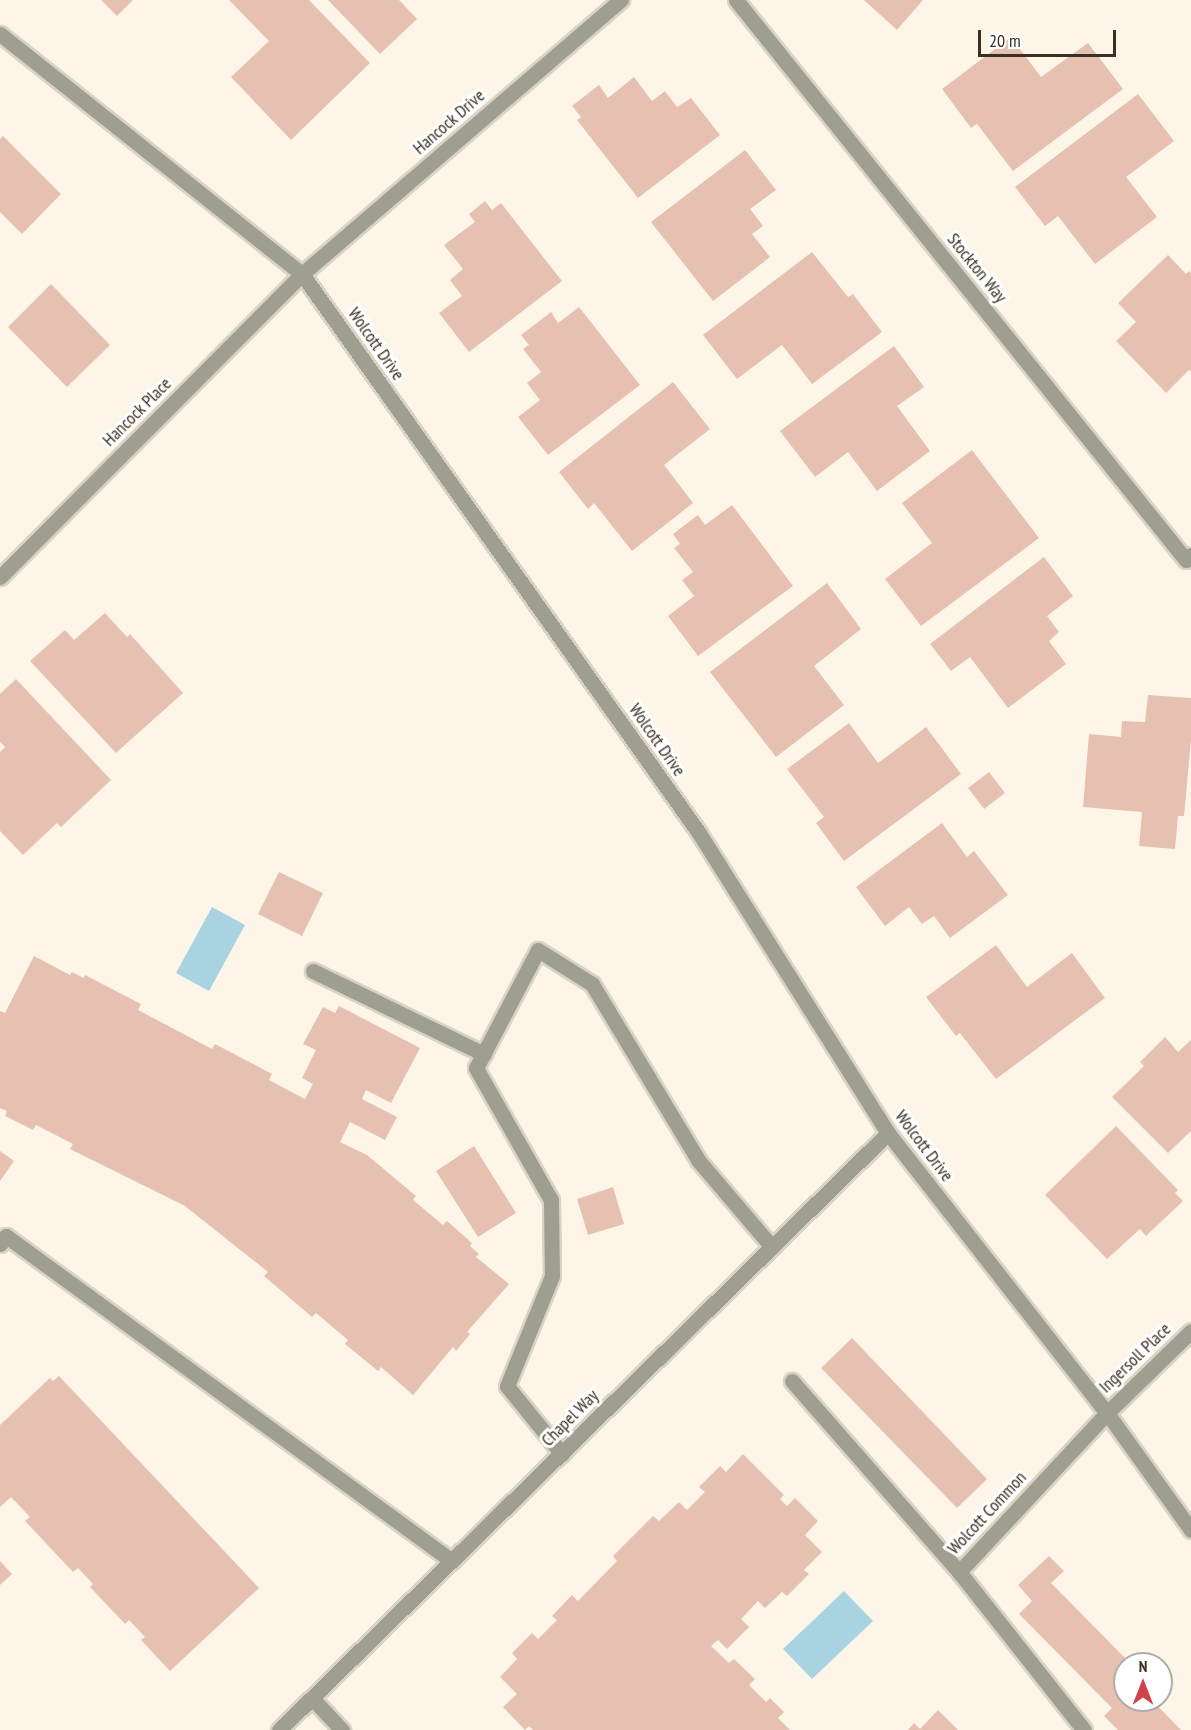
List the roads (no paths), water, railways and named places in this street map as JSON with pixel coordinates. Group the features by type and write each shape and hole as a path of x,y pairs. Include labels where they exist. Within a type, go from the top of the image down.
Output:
{"street":[{"name":"Hancock Drive","path":"302,274 621,0"},
{"name":"Stockton Way","path":"736,0 1189,558"},
{"name":"Wolcott Drive","path":"0,34 302,274 699,834 888,1133 1107,1413 1191,1530"},
{"name":"Hancock Place","path":"0,578 302,274"},
{"path":"561,1454 507,1386 552,1276 550,1200 477,1068 538,950 592,984 698,1160 772,1247"},
{"path":"313,971 484,1054"},
{"name":"Chapel Way","path":"279,1730 888,1133"},
{"path":"0,1244 6,1236 452,1561"},
{"name":"Ingersoll Place","path":"1107,1413 1191,1331"},
{"path":"792,1381 959,1572"},
{"name":"Wolcott Common","path":"1084,1730 959,1572 1107,1413"},
{"path":"312,1698 342,1730"}],"water":[{"path":"212,907 245,925 209,991 176,973"},
{"path":"844,1591 873,1621 812,1679 783,1649"}]}
